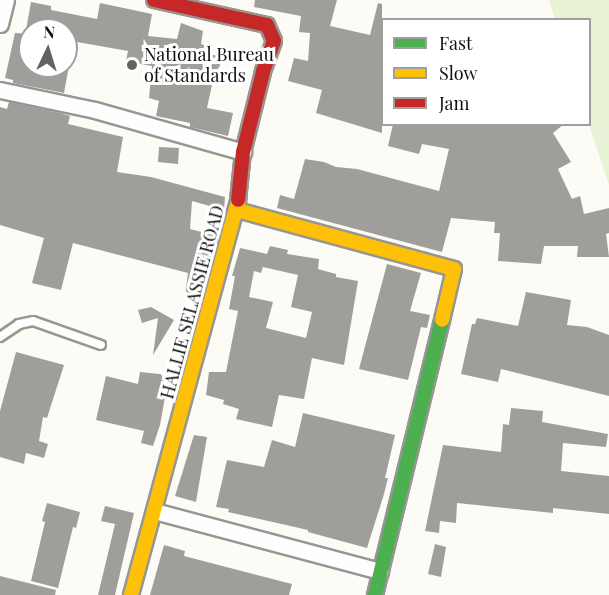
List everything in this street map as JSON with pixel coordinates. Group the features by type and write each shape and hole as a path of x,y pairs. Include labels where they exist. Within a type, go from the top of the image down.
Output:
{"street":[{"path":"0,24 6,0"},
{"name":"HALLIE SELASSIE ROAD","path":"131,595 237,210 243,152 263,72 273,46 271,30 267,25 154,0"},
{"path":"0,90 95,110 243,152"},
{"path":"237,210 454,269 375,595"},
{"path":"154,511 380,571"}],"lane":[{"path":"0,337 19,324 33,321 101,345"}],"green space":[{"path":"549,0 609,0 609,185 589,126 591,18 555,18"}],"building":[{"path":"255,0 337,0 330,26 370,35 378,3 382,4 382,133 316,113 322,90 288,81 294,58 308,61 310,33 299,32 301,16 254,7"},
{"path":"31,2 51,6 51,10 97,19 100,3 152,14 148,36 177,39 181,23 203,31 201,44 211,47 210,54 222,57 218,72 215,71 207,108 233,113 228,136 190,127 190,123 156,116 159,101 149,98 152,66 126,61 128,51 78,42 78,18 28,18"},
{"path":"15,33 18,33 18,78 67,78 64,93 13,83 13,80 5,78"},
{"path":"9,102 70,116 68,124 123,137 117,172 151,177 225,197 224,210 192,201 190,229 217,236 200,297 185,296 188,273 73,243 61,290 32,283 44,238 0,225 0,107 7,109"},
{"path":"393,126 562,126 553,133 571,162 558,169 572,199 580,196 584,214 609,208 609,233 606,234 609,257 577,257 578,246 544,246 541,264 498,261 500,233 494,233 495,222 451,218 442,252 277,208 280,195 294,199 305,159 324,162 336,167 357,169 439,191 449,149 422,144 419,154 388,146"},
{"path":"159,147 179,148 178,164 158,162"},
{"path":"270,246 288,250 287,254 319,259 318,269 336,274 336,277 358,281 344,365 312,358 304,399 279,395 272,427 236,419 239,409 223,404 224,400 206,395 209,372 226,372 238,311 229,309 235,276 232,276 240,248 267,254","holes":["263,267 298,275 291,307 312,312 306,338 266,328 273,302 249,297 254,271 261,273"]},
{"path":"387,264 421,273 410,311 430,315 427,328 421,327 408,380 359,369"},
{"path":"526,292 571,300 567,325 587,327 609,335 609,396 501,369 498,382 461,374 472,324 475,324 477,318 518,326"},
{"path":"151,307 174,320 153,355 158,318 142,323 138,310"},
{"path":"16,352 64,365 47,418 43,417 39,441 48,444 44,458 26,453 24,464 0,457 0,411"},
{"path":"140,372 169,375 160,425 153,446 141,443 144,431 96,420 106,376 138,384"},
{"path":"511,408 543,411 542,422 608,434 606,447 563,443 561,471 609,476 609,514 553,508 553,513 457,503 456,523 440,521 439,533 425,531 443,445 501,452 503,424 509,425"},
{"path":"303,413 395,435 385,478 388,478 367,548 308,532 308,530 228,512 229,509 216,507 227,460 264,467 272,440 295,447"},
{"path":"194,435 207,437 196,502 175,496"},
{"path":"47,503 80,512 76,528 73,527 58,588 31,581 45,522 42,521"},
{"path":"105,506 134,513 115,595 98,595 115,524 101,521"},
{"path":"435,544 446,547 441,577 428,574"},
{"path":"164,545 185,551 184,556 292,584 289,595 150,595"},
{"path":"0,576 56,590 55,595 0,595"}],"traffic: fast":[{"path":"375,595 442,320"}],"traffic: slow":[{"path":"131,595 238,200"},
{"path":"237,210 454,269 442,320"}],"traffic: jam":[{"path":"154,0 267,25 274,41 263,72 243,152 238,200"}],"place":[{"name":"National Bureau of Standards","path":"132,65"}]}
